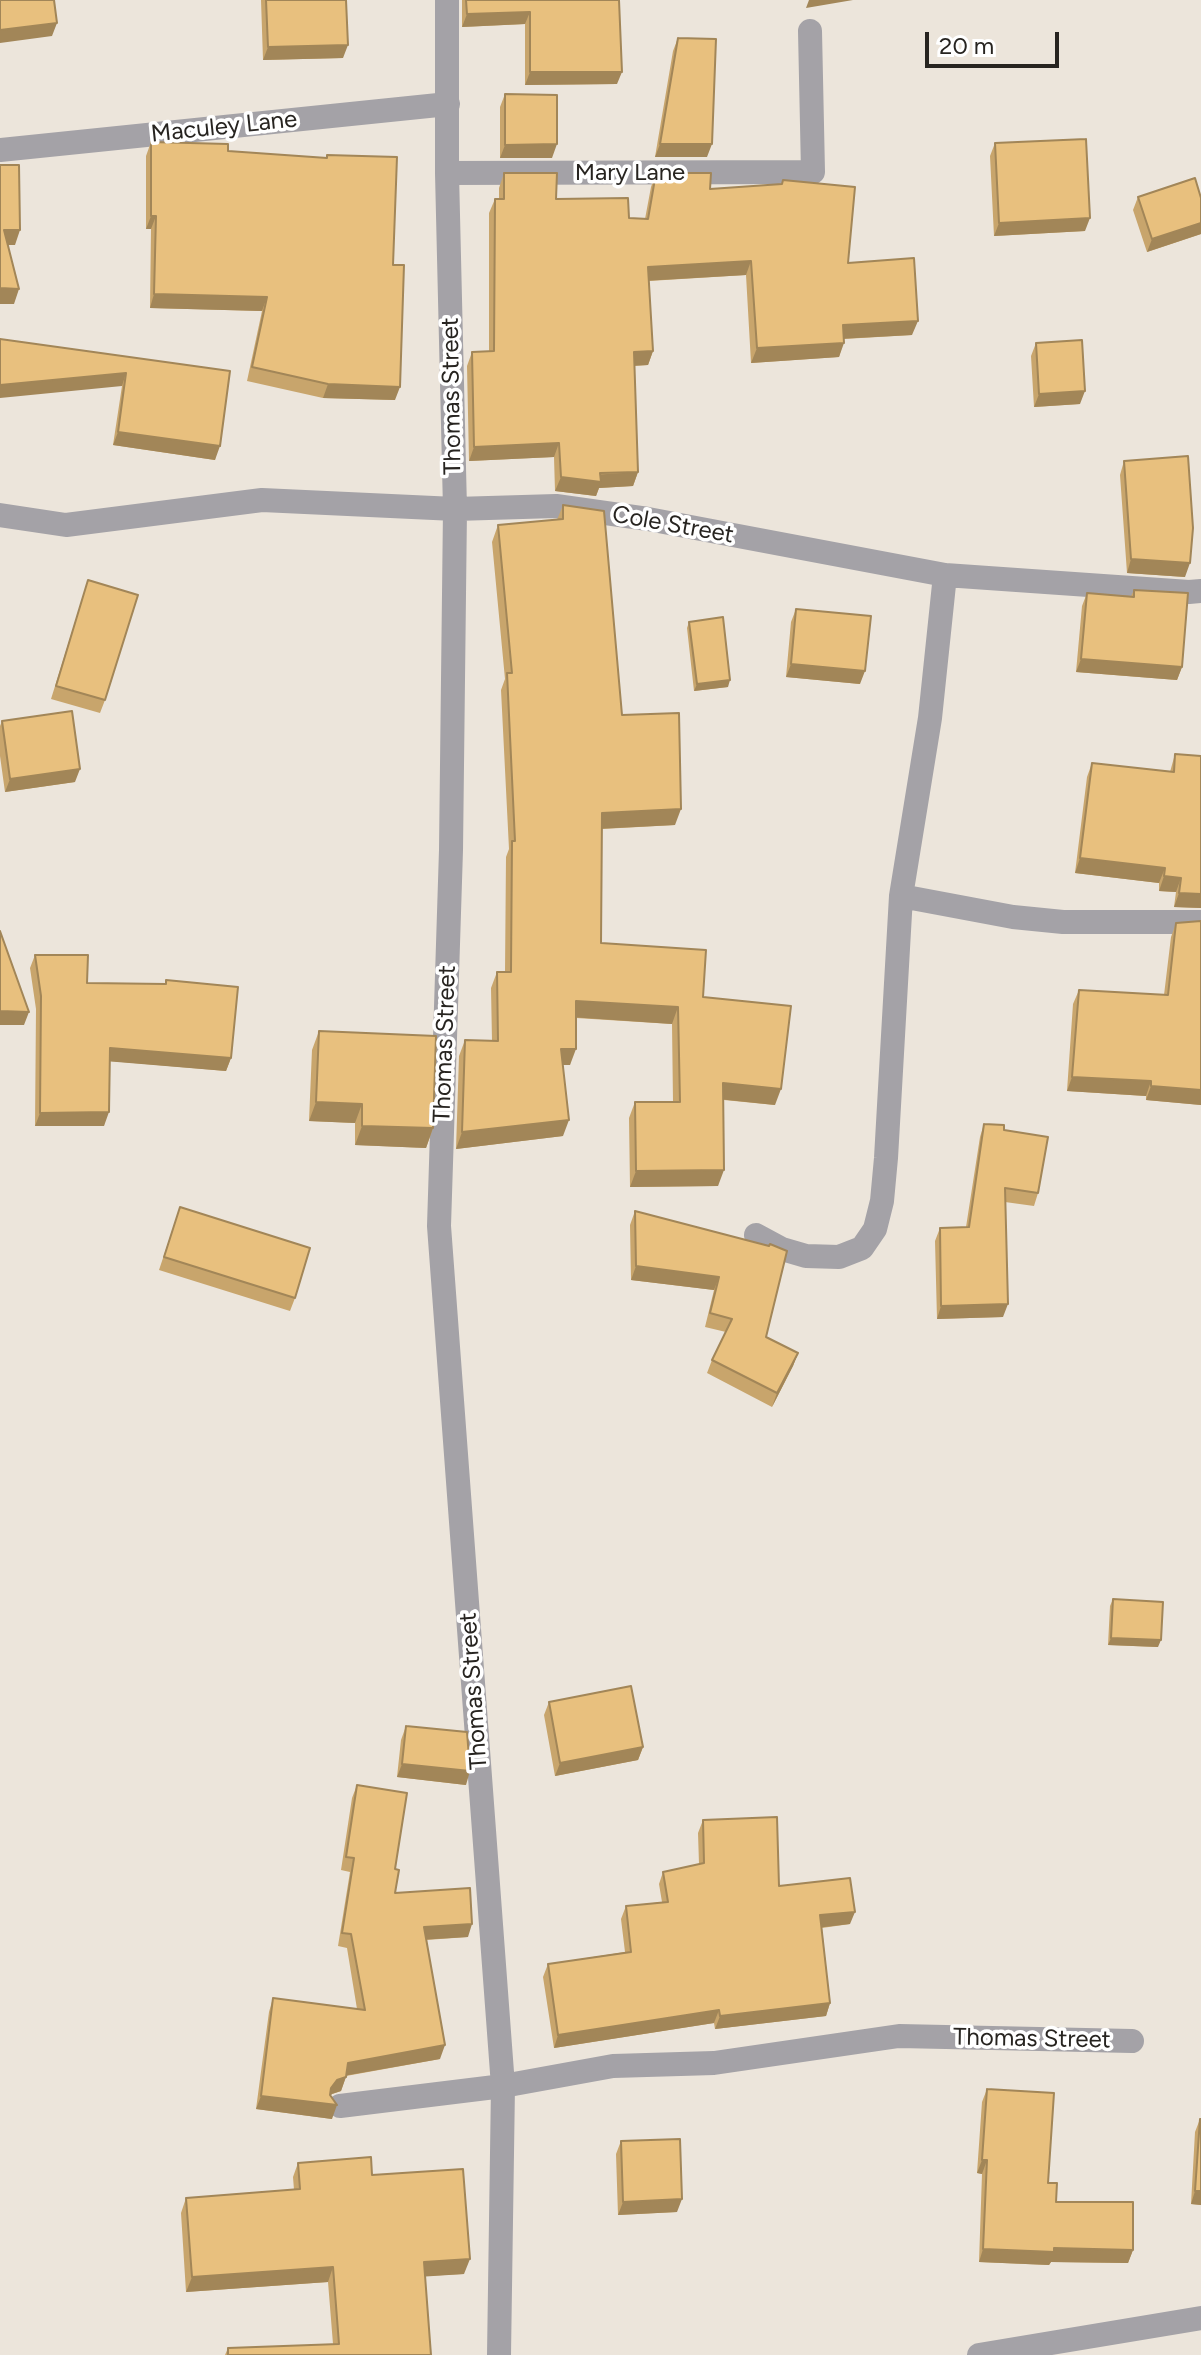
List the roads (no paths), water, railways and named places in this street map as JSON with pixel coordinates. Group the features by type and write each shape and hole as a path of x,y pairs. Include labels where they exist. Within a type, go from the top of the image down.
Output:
{"street":[{"name":"Thomas Street","path":"447,0 447,173 455,509 451,850 439,1226 503,2086 499,2355"},
{"name":"Mary Lane","path":"447,173 813,172 810,31"},
{"name":"Maculey Lane","path":"0,150 448,104"},
{"name":"Cole Street","path":"0,515 66,525 262,500 455,509 556,506 648,519 945,575 1197,595"},
{"path":"756,1235 782,1249 806,1256 839,1257 862,1248 875,1229 882,1201 886,1158 901,896 930,718 945,575"},
{"path":"901,896 1013,917 1063,922 1201,922"},
{"name":"Thomas Street","path":"340,2106 503,2086 613,2066 714,2063 899,2036 1132,2041"},
{"path":"979,2355 1201,2318"}]}
